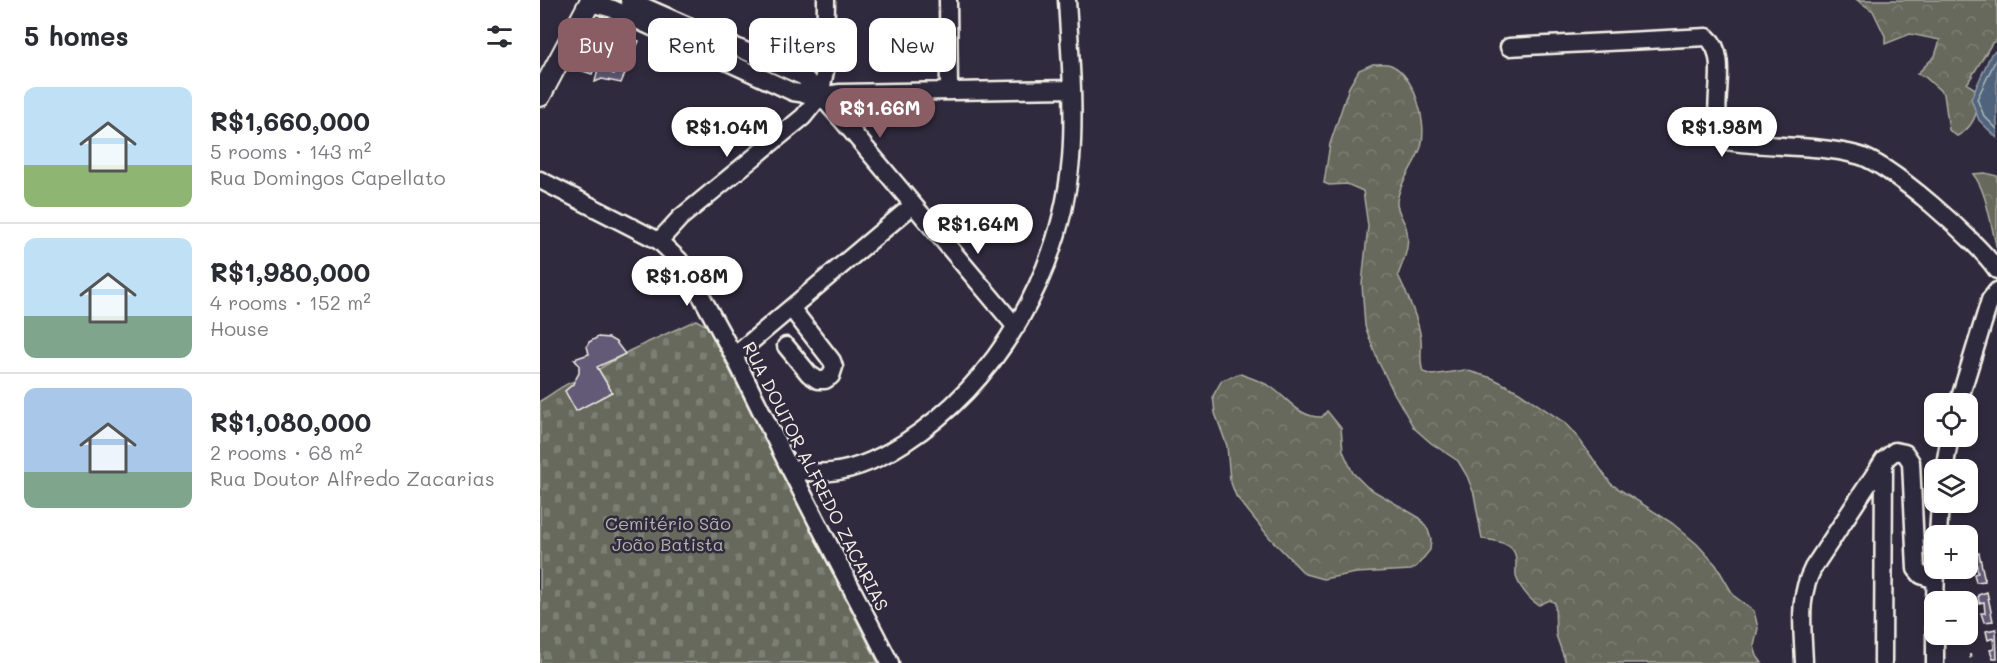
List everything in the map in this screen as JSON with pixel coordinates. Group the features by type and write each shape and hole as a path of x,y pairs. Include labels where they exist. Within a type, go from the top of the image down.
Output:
{"main road":[{"path":"540,96 590,2"}],"street":[{"path":"629,0 804,77 1016,327"},
{"path":"659,241 680,218 796,123 820,96 825,71 826,0"},
{"path":"948,0 949,90"},
{"path":"789,467 803,473 824,473 868,464 922,432 946,411 987,367 1016,327 1051,253 1071,160 1072,89 1067,0"},
{"path":"590,2 614,9 793,92 820,96 840,93 1072,89"},
{"path":"1509,46 1707,37 1713,42 1717,56 1719,81 1717,122 1726,141 1841,151 1873,160 1893,173 1975,245 1997,270"},
{"name":"RUA DOUTOR ALFREDO ZACARIAS","path":"540,180 659,241 679,260 734,356 890,663"},
{"path":"734,356 913,205"},
{"path":"1961,393 1990,300 1997,291"},
{"path":"786,346 813,378 825,380 831,376 834,367 832,361 791,308"},
{"path":"1975,345 1983,333 1997,327"},
{"path":"1804,663 1802,599 1805,584 1813,568 1884,460 1895,451 1905,453 1911,462 1916,568 1921,575 1924,575"},
{"path":"1883,663 1884,460"},
{"path":"1935,645 1935,663"}],"path":[{"path":"1970,654 1971,663"}],"green space":[{"path":"1857,0 1997,0 1997,40 1992,43 1967,84 1982,93 1979,106 1968,128 1957,136 1949,130 1944,94 1925,77 1917,74 1935,56 1940,40 1910,34 1885,44 1885,36 1873,11"},
{"path":"1373,64 1389,64 1407,79 1421,113 1423,137 1421,147 1401,187 1397,204 1406,227 1408,240 1398,275 1418,324 1423,372 1432,375 1465,370 1492,378 1519,392 1565,423 1611,484 1672,523 1697,544 1716,565 1734,596 1754,611 1758,628 1754,646 1762,663 1566,663 1556,635 1555,603 1550,600 1539,605 1532,600 1517,579 1516,557 1513,550 1504,543 1482,539 1474,494 1467,476 1458,461 1431,443 1414,428 1378,361 1365,326 1362,284 1368,226 1363,191 1347,184 1324,183 1330,144 1349,87 1359,70"},
{"path":"1985,173 1997,176 1997,249 1985,199 1973,174"},
{"name":"Cemitério São João Batista","path":"696,320 707,326 878,663 540,663 540,401 629,351"},
{"path":"1240,374 1271,387 1307,414 1322,417 1327,411 1341,428 1343,451 1353,473 1367,487 1420,518 1428,530 1431,539 1430,550 1417,566 1411,570 1356,573 1323,579 1305,574 1269,537 1236,496 1230,480 1227,446 1215,413 1213,396 1222,380"}],"water":[{"path":"1997,50 1997,138 1979,120 1971,99 1991,54"}],"building":[{"path":"597,72 614,74 614,72 626,72 621,83 602,79 595,82"},
{"path":"598,337 609,338 616,342 625,354 597,367 612,392 576,411 565,391 573,384 579,373 579,365 574,359 589,354 587,346 589,342"},
{"path":"1978,553 1985,581 1976,582 1975,579 1978,579"},
{"path":"1987,592 1993,621 1984,622 1981,613 1985,613 1984,602 1979,603 1978,595"},
{"path":"1996,629 1997,658 1993,658 1990,650 1994,649 1993,638 1988,640 1986,631"}]}
